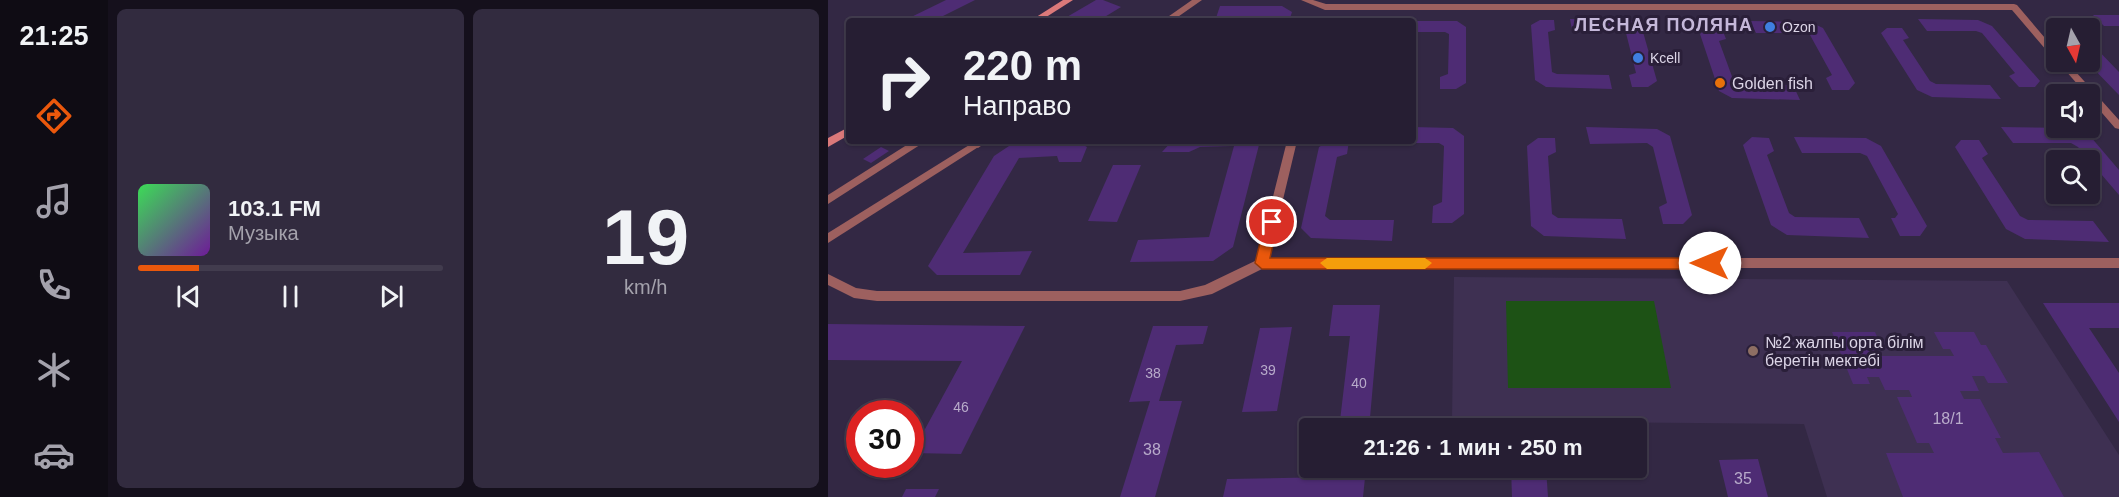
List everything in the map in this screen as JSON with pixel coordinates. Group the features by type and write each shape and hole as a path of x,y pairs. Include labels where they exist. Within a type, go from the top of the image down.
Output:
{"main road":[{"path":"1039,18 1069,0"},
{"path":"828,143 846,132"}],"street":[{"path":"1171,18 1198,0"},
{"path":"1305,0 1324,11 2016,4 2046,43"},
{"path":"2071,72 2119,126"},
{"path":"828,200 916,144"},
{"path":"828,239 974,144"},
{"path":"1262,263 1291,144"},
{"path":"828,279 854,293 877,296 1180,296 1208,290 1262,263 2119,264"}],"shaded area":[{"name":"№2 жалпы орта білім беретін мектебі","path":"1454,277 2007,281 2119,455 2119,497 1827,497 1804,424 1647,423 1647,418 1452,418"}],"green space":[{"path":"1506,301 1654,301 1671,388 1508,388"}],"building":[{"path":"946,0 975,0 939,18 909,18"},
{"path":"1096,0 1103,0 1121,7 1103,18 1065,18"},
{"path":"1220,6 1282,6 1292,12 1290,18 1216,18"},
{"path":"2093,15 2119,15 2119,26 2104,26 2100,18"},
{"path":"1570,19 1630,20 1641,25 1657,81 1648,87 1632,87 1629,75 1636,73 1626,33 1621,30 1572,30"},
{"path":"1918,19 1978,20 1992,26 2040,81 2035,87 2019,87 2009,76 2015,73 1982,33 1927,31"},
{"path":"1540,20 1554,20 1555,30 1548,32 1552,72 1609,75 1612,89 1546,87 1535,80 1531,25"},
{"path":"1416,21 1457,21 1466,27 1466,83 1456,89 1440,89 1440,77 1448,74 1449,34 1416,32"},
{"path":"1750,21 1810,22 1823,28 1855,83 1849,90 1832,90 1826,78 1832,75 1810,35 1805,33 1756,33"},
{"path":"1707,28 1722,29 1726,39 1719,41 1734,82 1740,85 1793,85 1800,100 1732,98 1719,91 1700,34"},
{"path":"1887,28 1902,28 1909,38 1903,40 1930,81 1936,84 1990,85 2001,99 1932,97 1917,90 1881,33"},
{"path":"2100,52 2119,72 2119,95 2097,72 2100,72"},
{"path":"1416,127 1453,128 1464,136 1464,214 1452,223 1432,223 1433,206 1442,202 1444,146 1439,143 1416,143"},
{"path":"1586,127 1657,129 1670,136 1692,215 1683,224 1663,224 1659,207 1667,203 1653,147 1647,143 1590,144"},
{"path":"2001,127 2046,128 2046,138 2092,138 2119,170 2119,195 2100,173 2100,150 2081,150 2071,143 2013,143"},
{"path":"1752,137 1769,138 1774,151 1767,155 1789,213 1795,217 1859,218 1869,238 1787,235 1771,225 1743,145"},
{"path":"1794,137 1866,138 1881,146 1927,226 1920,236 1900,236 1891,218 1895,218 1898,214 1867,156 1860,153 1802,153"},
{"path":"1538,138 1555,138 1556,152 1548,156 1552,214 1558,218 1622,219 1626,239 1544,236 1531,226 1527,146"},
{"path":"1961,140 1979,140 1988,154 1982,158 2020,216 2028,220 2093,221 2109,242 2025,239 2006,229 1955,147"},
{"path":"1012,144 1082,144 1087,147 1081,162 1059,162 1057,156 1019,158 963,253 1032,251 1020,275 937,275 928,266 994,156"},
{"path":"1169,144 1259,144 1233,247 1213,261 1130,262 1138,240 1209,237 1234,146 1200,147 1189,152 1162,152"},
{"path":"1324,144 1349,144 1347,154 1337,157 1325,216 1330,220 1394,220 1392,241 1311,238 1301,228 1319,147"},
{"path":"881,147 889,151 871,163 863,159"},
{"path":"1113,165 1141,165 1117,222 1088,221"},
{"path":"2043,303 2119,303 2119,328 2089,328 2119,373 2119,422"},
{"path":"1333,305 1380,305 1370,418 1340,418 1350,336 1329,336"},
{"path":"828,324 1025,326 961,454 924,453 924,431 962,361 828,360"},
{"path":"1153,326 1208,326 1203,344 1176,345 1159,401 1182,401 1155,497 1120,497 1150,401 1129,402"},
{"path":"1292,327 1277,411 1242,412 1260,328"},
{"path":"1832,332 1875,332 1882,348 1874,348 1878,356 1954,356 1950,349 1943,349 1934,332 1974,332 1981,345 1986,345 2008,383 1988,383 1984,376 1972,376 1979,391 1960,391 1964,399 1980,399 2001,438 1995,438 2003,453 2039,452 2064,497 1903,497 1886,453 1934,453 1929,443 1917,443 1897,397 1912,397 1909,390 1885,390 1879,377 1867,377 1870,384 1853,384"},
{"path":"1758,459 1768,497 1728,497 1719,460"},
{"path":"1365,478 1363,497 1223,497 1227,479"},
{"path":"1511,478 1547,478 1548,497 1512,497"},
{"path":"906,489 939,489 935,497 902,497"}],"slow traffic":[{"path":"1327,263 1425,263"}],"place":[{"name":"Ozon","path":"1770,27"},
{"name":"Kcell","path":"1638,58"},
{"name":"Golden fish","path":"1720,83"},
{"name":"№2 жалпы орта білім беретін мектебі","path":"1753,351"}],"district":[{"name":"ЛЕСНАЯ ПОЛЯНА","path":"1664,25"}],"route":[{"path":"1272,222 1262,263 1710,263"}]}
